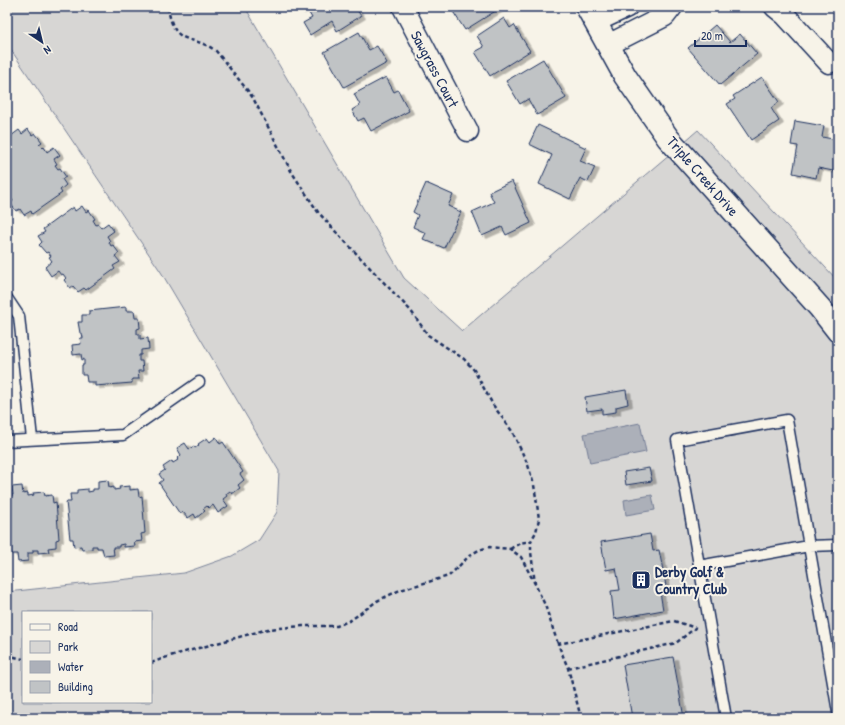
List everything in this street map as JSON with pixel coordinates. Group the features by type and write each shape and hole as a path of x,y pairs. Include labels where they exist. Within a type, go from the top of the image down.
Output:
{"street":[{"name":"Sawgrass Court","path":"403,7 468,131"},
{"path":"591,15 626,7"},
{"path":"608,45 665,16 672,7"},
{"path":"775,7 785,14 829,63"},
{"name":"Triple Creek Drive","path":"591,15 625,76 668,138 820,308 838,332"}],"lane":[{"path":"7,298 20,316 32,439"},
{"path":"7,441 122,435 199,382"},
{"path":"726,718 677,440 787,420 838,712"},
{"path":"700,566 809,546 838,545"}],"path":[{"path":"168,7 175,29 181,36 210,47 216,51 248,91 291,171 318,212 411,311 428,335 464,358 474,370 493,405 512,431 528,465 534,485 539,519 536,532 531,541 535,584"},
{"path":"510,549 520,543 531,541"},
{"path":"152,662 268,629 337,626 351,620 377,601 400,590 449,576 470,555 478,550 488,547 510,549 521,557 545,606 568,668 581,718"},
{"path":"558,644 674,620 696,628"},
{"path":"568,668 676,643 696,628 710,624"},
{"path":"7,655 22,659"}],"green space":[{"path":"7,7 245,7 404,278 462,331 698,130 838,281 838,718 7,718 7,592 184,573 232,556 259,540 277,512 279,471 161,272 7,44"}],"water":[{"path":"640,423 646,452 590,463 584,434"},
{"path":"652,495 655,510 626,515 624,500"}],"building":[{"path":"298,7 355,7 361,16 337,31 332,21 310,35 303,23 312,18 306,8 300,11"},
{"path":"450,7 502,7 465,30"},
{"path":"504,18 510,28 514,25 530,51 490,76 475,52 484,47 477,36"},
{"path":"715,25 730,42 740,34 757,54 720,85 688,48"},
{"path":"359,32 369,50 377,46 387,63 344,87 324,52"},
{"path":"543,59 566,98 537,115 528,99 520,104 506,81"},
{"path":"386,77 394,92 398,90 409,111 371,131 364,118 358,121 352,110 360,105 354,94"},
{"path":"762,77 779,102 771,108 779,121 751,140 727,104 735,99 733,96"},
{"path":"795,121 824,126 822,137 838,140 838,172 818,168 816,178 793,173 798,146 791,145"},
{"path":"538,125 586,148 580,161 595,167 588,182 580,178 570,199 539,184 552,155 529,144"},
{"path":"28,129 32,135 35,133 42,142 39,144 43,148 44,147 47,152 54,147 60,155 54,159 57,164 55,165 58,169 60,168 66,177 62,179 66,185 60,190 62,193 32,214 31,211 24,215 20,209 16,211 10,203 13,201 10,197 7,198 7,139 19,130 22,134"},
{"path":"512,181 531,223 506,235 502,227 482,236 472,212 494,202 489,192"},
{"path":"426,183 453,195 448,206 461,212 444,248 423,239 426,233 413,227 418,215 413,212"},
{"path":"82,206 86,212 89,210 95,219 93,220 96,225 98,224 101,228 108,223 114,231 107,236 111,246 113,245 119,253 115,256 120,262 113,266 115,269 86,290 84,288 78,292 73,286 70,288 64,280 66,278 58,271 51,276 45,267 52,261 49,257 51,256 39,245 42,242 38,236 45,232 43,229 73,207 75,211"},
{"path":"126,307 126,311 134,311 135,318 139,318 140,328 137,329 137,334 140,334 140,339 148,338 149,349 141,350 141,355 139,355 139,361 142,361 143,371 138,371 139,379 132,379 132,383 95,386 95,382 87,382 86,375 82,375 82,365 84,365 84,359 82,360 81,354 73,355 72,345 81,344 80,338 83,338 82,333 80,333 78,322 82,322 82,315 89,315 89,311"},
{"path":"626,390 628,404 616,407 616,412 602,414 602,409 587,411 585,397"},
{"path":"216,437 220,444 223,442 243,472 240,474 244,480 238,485 240,488 232,494 230,491 226,494 227,496 223,499 228,506 218,513 213,505 209,508 207,506 203,509 205,511 196,518 194,514 188,518 183,512 180,514 159,483 163,480 159,474 165,470 163,467 172,461 173,463 178,460 177,459 181,455 177,448 185,443 189,449 194,446 195,448 207,438 210,442"},
{"path":"649,468 652,481 626,485 624,472"},
{"path":"108,480 109,488 114,487 114,490 120,489 119,487 130,486 130,490 138,489 139,497 142,496 145,533 141,534 142,541 134,542 135,546 124,547 124,544 119,545 119,547 113,547 114,555 104,556 102,548 97,548 97,546 92,546 92,549 82,550 81,546 74,547 73,539 70,539 66,502 71,502 70,494 77,494 77,490 88,489 88,492 93,491 93,489 98,489 98,481"},
{"path":"22,486 23,494 28,493 28,496 34,495 33,493 44,492 45,496 52,495 53,503 56,502 59,539 56,540 56,547 48,548 49,552 38,553 38,550 33,550 33,553 28,553 28,561 18,562 17,554 7,552 7,495 13,495 12,487"},
{"name":"Derby Golf & Country Club","path":"650,534 653,551 659,550 667,591 660,592 663,610 614,619 611,591 620,590 616,568 606,570 601,542"},
{"path":"673,657 684,718 632,718 623,665"}],"place":[{"name":"Derby Golf & Country Club","path":"641,580"}]}
